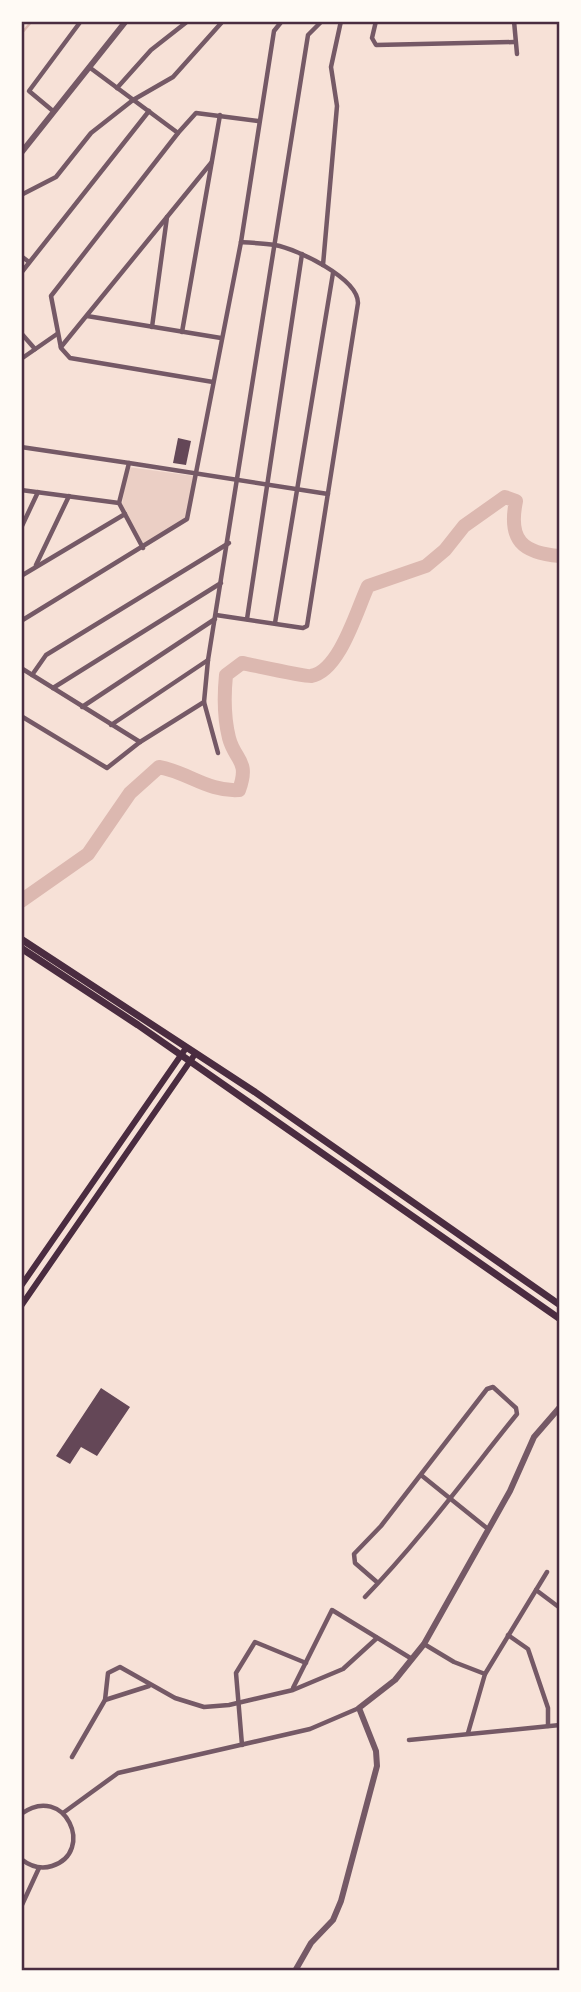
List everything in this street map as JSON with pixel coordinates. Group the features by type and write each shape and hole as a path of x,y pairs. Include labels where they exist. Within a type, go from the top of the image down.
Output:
{"main road":[{"path":"21,939 186,1048 193,1058 560,1318"},
{"path":"21,948 181,1056 193,1058 255,1092 559,1302"},
{"path":"21,1286 186,1048"},
{"path":"21,1306 193,1058"}],"street":[{"path":"53,111 29,91 81,21"},
{"path":"21,153 126,21"},
{"path":"117,88 151,50 188,21"},
{"path":"21,195 56,177 90,133 133,100 173,77 223,21"},
{"path":"21,621 187,519 241,242 274,31 282,21"},
{"path":"218,753 204,702 208,660 308,35 322,21"},
{"path":"323,265 337,106 331,67 341,21"},
{"path":"376,21 372,38 376,45 514,42"},
{"path":"514,21 517,54"},
{"path":"89,66 178,133"},
{"path":"21,273 149,111"},
{"path":"213,382 80,362 70,358 61,348 51,296 178,133 201,111 258,121"},
{"path":"182,331 220,114"},
{"path":"61,348 211,163"},
{"path":"152,327 167,214"},
{"path":"82,707 215,617 303,628 310,621 358,303 354,291 323,265 302,254 275,245 241,242"},
{"path":"247,619 302,254"},
{"path":"21,256 29,262"},
{"path":"275,623 333,273"},
{"path":"87,316 221,338"},
{"path":"21,332 35,349"},
{"path":"21,359 57,334"},
{"path":"21,447 328,494"},
{"path":"129,463 119,503 143,548"},
{"path":"21,490 119,503"},
{"path":"21,528 38,492"},
{"path":"35,567 69,496"},
{"path":"21,576 125,514"},
{"path":"32,675 46,654 229,542"},
{"path":"53,688 221,583"},
{"path":"111,725 208,660"},
{"path":"21,668 140,742"},
{"path":"21,716 101,767 113,764 140,742 204,702"},
{"path":"365,1597 378,1583 449,1498 517,1414 516,1408 493,1387 486,1389 421,1475 354,1554 355,1563 378,1583"},
{"path":"63,1813 118,1773 310,1729 359,1708 395,1680 424,1644 489,1530 534,1437 560,1407"},
{"path":"421,1475 489,1530"},
{"path":"468,1732 485,1674 547,1572"},
{"path":"536,1590 560,1608"},
{"path":"293,1690 332,1610 412,1659"},
{"path":"508,1635 528,1649 548,1708 548,1726"},
{"path":"72,1757 105,1700 108,1673 120,1667 128,1669 149,1686 204,1707 238,1703 293,1690 343,1669 377,1638"},
{"path":"242,1745 236,1673 255,1642 306,1663"},
{"path":"424,1644 454,1662 485,1674"},
{"path":"105,1700 149,1686"},
{"path":"295,1971 311,1943 332,1920 341,1901 364,1820 377,1766 376,1751 359,1708"},
{"path":"409,1740 468,1732 560,1725"},
{"path":"21,1814 37,1806 46,1806 63,1813 73,1830 71,1849 58,1864 39,1868 21,1859"},
{"path":"21,1907 39,1868"}],"shaded area":[{"path":"128,467 194,476 186,519 143,547 122,504"}],"building":[{"path":"178,438 191,441 186,465 173,463"},
{"path":"101,1388 130,1407 97,1456 81,1447 70,1464 56,1456"}],"waterway":[{"path":"21,34 32,21"},
{"path":"21,901 88,854 130,793 159,767 218,788 239,790 243,772 229,738 225,690 226,675 242,663 307,676 321,672 339,651 368,586 426,566 445,550 464,526 505,497 516,501 514,526 521,542 536,552 560,556"}]}
